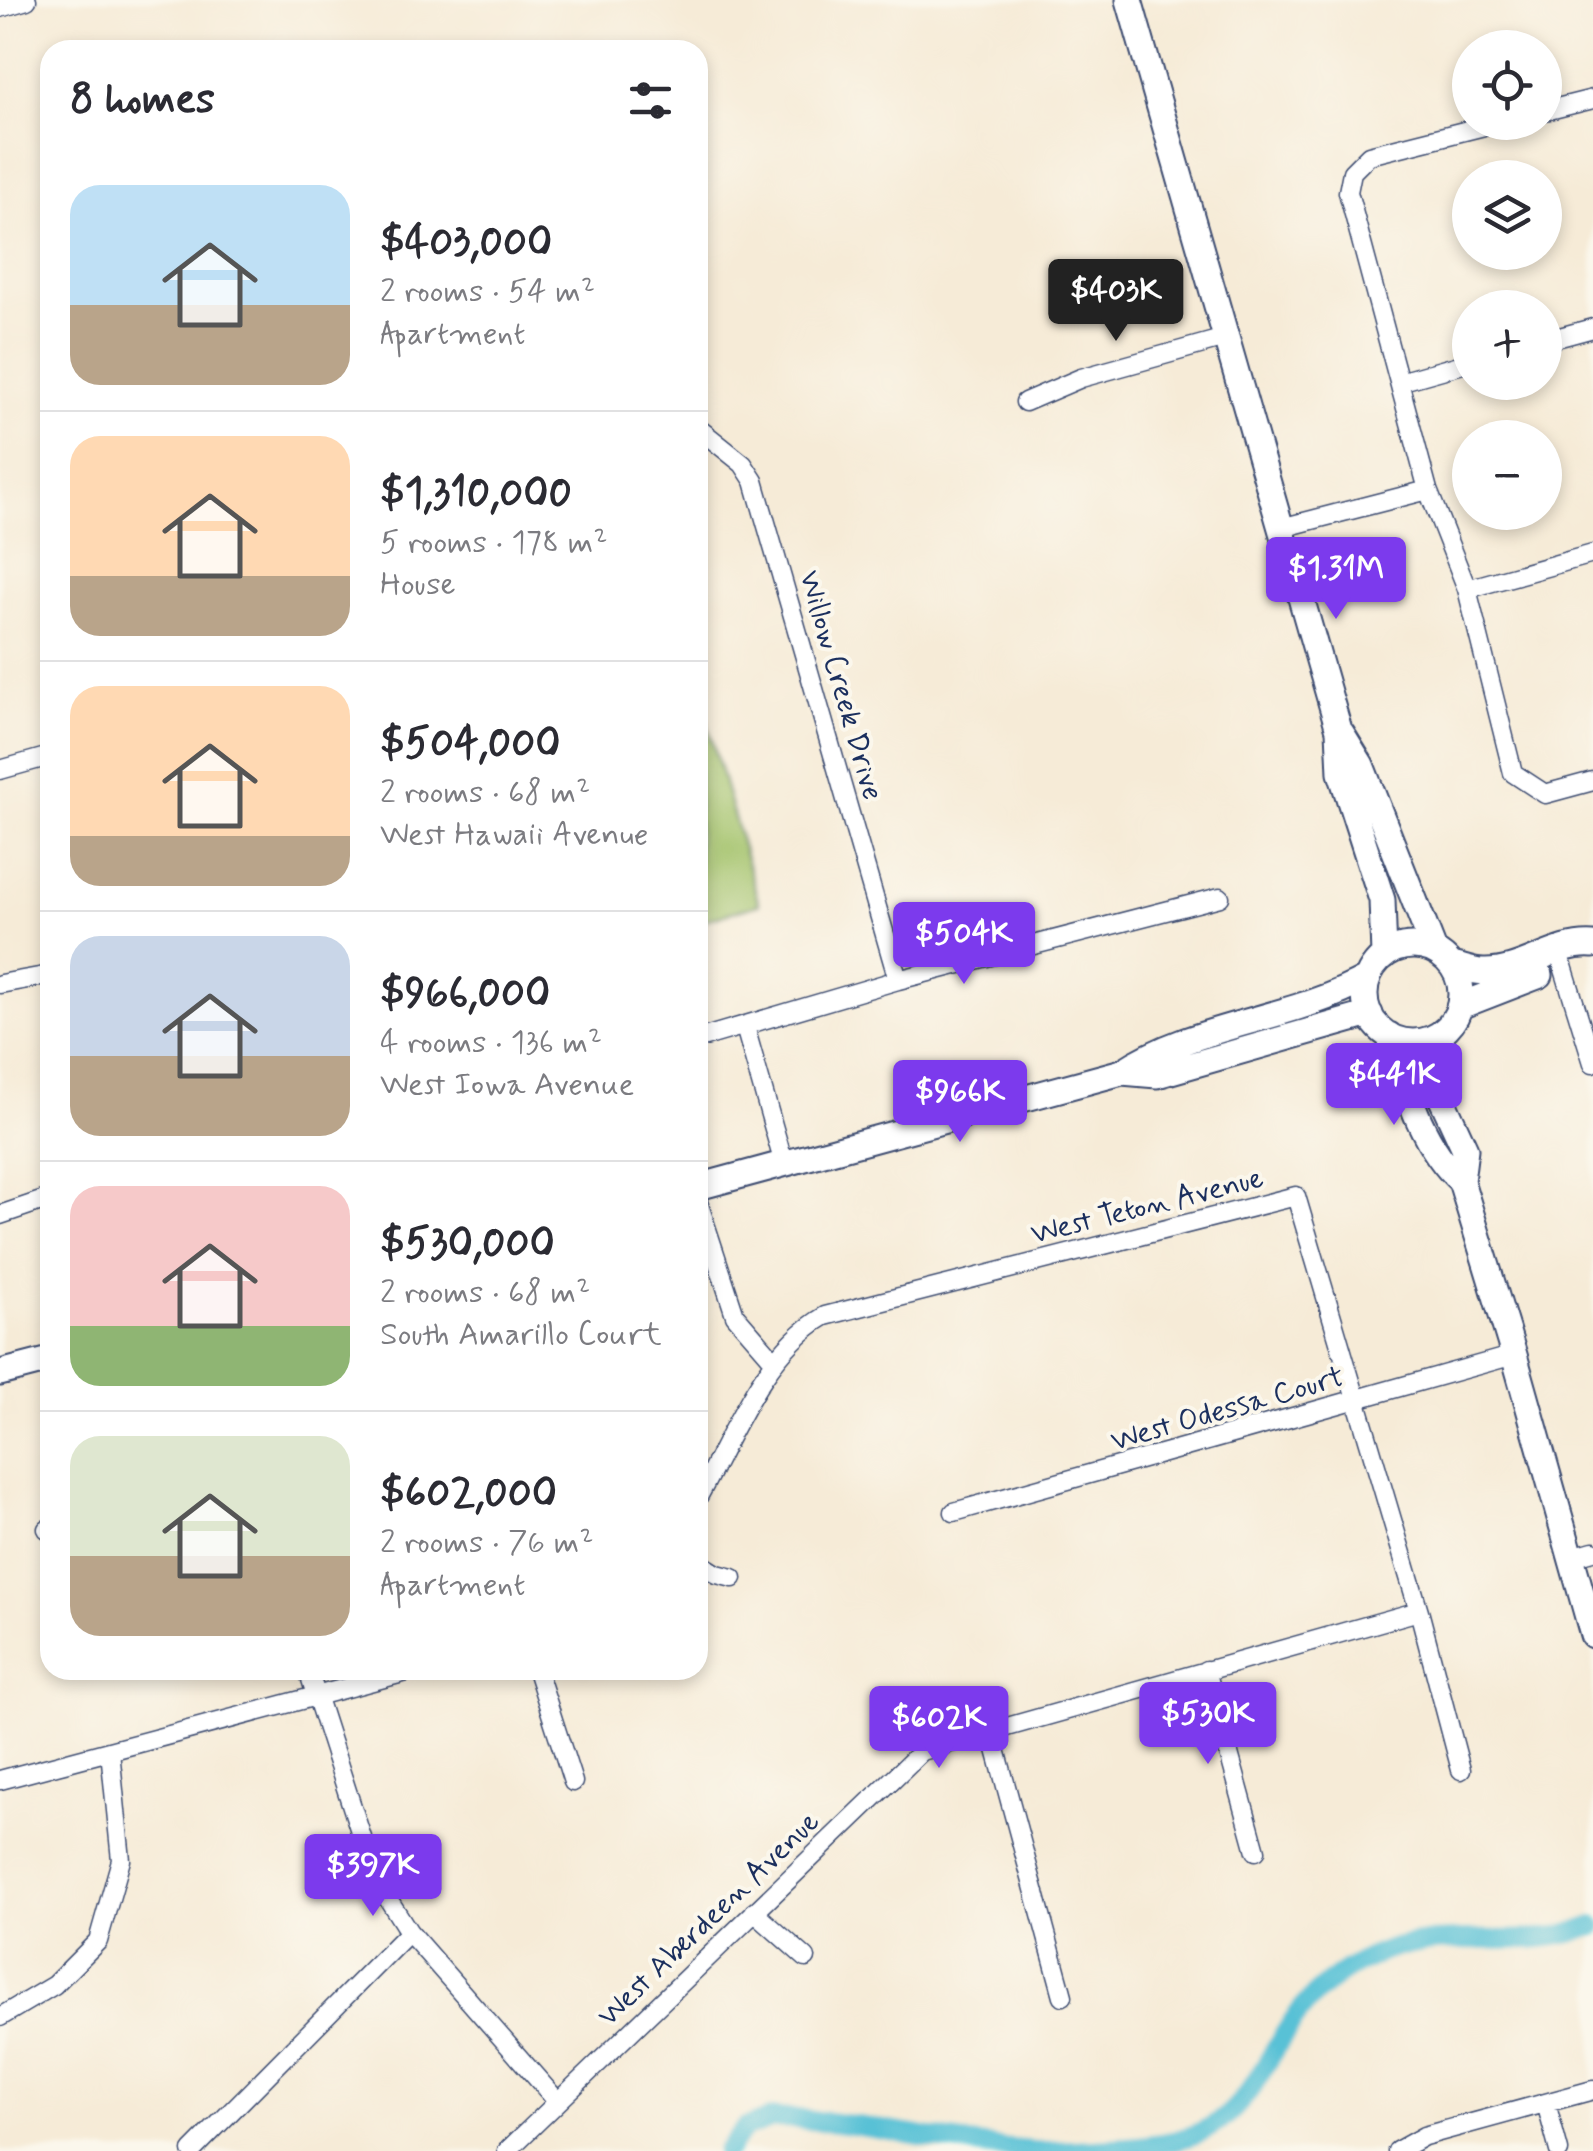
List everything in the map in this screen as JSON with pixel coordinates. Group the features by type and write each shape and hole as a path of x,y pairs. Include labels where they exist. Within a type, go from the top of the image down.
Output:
{"main road":[{"path":"1129,0 1339,730 1341,773 1382,900 1384,956"},
{"path":"1339,730 1361,765 1443,958 1462,989 1454,1021 1427,1040 1412,1043 1389,1035 1373,1022 1364,993 1368,978 1384,956 1401,947 1418,946 1443,958 1483,972 1512,969 1576,944 1593,947"},
{"path":"1460,1006 1581,960 1593,947"},
{"path":"708,1184 1122,1072 1152,1052 1328,998 1368,978"},
{"path":"1122,1072 1157,1074 1370,1014"},
{"path":"1442,1033 1437,1072 1440,1095 1465,1149 1461,1181 1514,1354 1583,1554 1593,1636"},
{"path":"1389,1035 1407,1090 1441,1163 1461,1181"},
{"path":"0,1374 40,1363"}],"street":[{"path":"0,8 28,0"},
{"path":"1562,107 1593,99"},
{"path":"1452,134 1369,155 1352,172 1348,192 1428,490 1467,589 1513,773 1545,794 1593,781"},
{"path":"1562,336 1593,328"},
{"path":"1025,402 1081,378 1225,338"},
{"path":"1399,382 1452,367"},
{"name":"Willow Creek Drive","path":"708,436 743,464 754,481 898,980"},
{"path":"1281,528 1428,490"},
{"path":"1467,589 1593,554"},
{"path":"0,770 40,759"},
{"path":"708,1036 898,980 1220,896"},
{"path":"1563,966 1593,1063"},
{"path":"0,984 40,977"},
{"path":"745,1027 784,1164"},
{"name":"West Teton Avenue","path":"708,1479 774,1360 802,1330 825,1316 1296,1196 1461,1770"},
{"path":"0,1215 40,1202"},
{"path":"708,1233 735,1315 774,1360"},
{"name":"West Odessa Court","path":"954,1512 1514,1354"},
{"path":"708,1569 733,1578"},
{"name":"West Aberdeen Avenue","path":"508,2151 922,1751 1418,1612"},
{"path":"1206,1670 1256,1851"},
{"path":"311,1680 375,1878 409,1932 557,2101"},
{"path":"0,1780 378,1680"},
{"path":"540,1680 573,1782"},
{"path":"991,1731 1064,1996"},
{"path":"0,2017 54,1986 98,1941 121,1860 110,1750"},
{"path":"754,1912 806,1958"},
{"path":"192,2151 409,1932"},
{"path":"1397,2151 1424,2136 1593,2090"},
{"path":"1546,2103 1558,2151"}],"green space":[{"path":"708,727 759,904 708,919"}],"waterway":[{"path":"726,2151 745,2128 773,2118 839,2123 1036,2151 1126,2147 1175,2140 1209,2128 1232,2111 1253,2086 1303,2008 1329,1982 1360,1962 1398,1947 1426,1942 1538,1938 1593,1926"}]}
